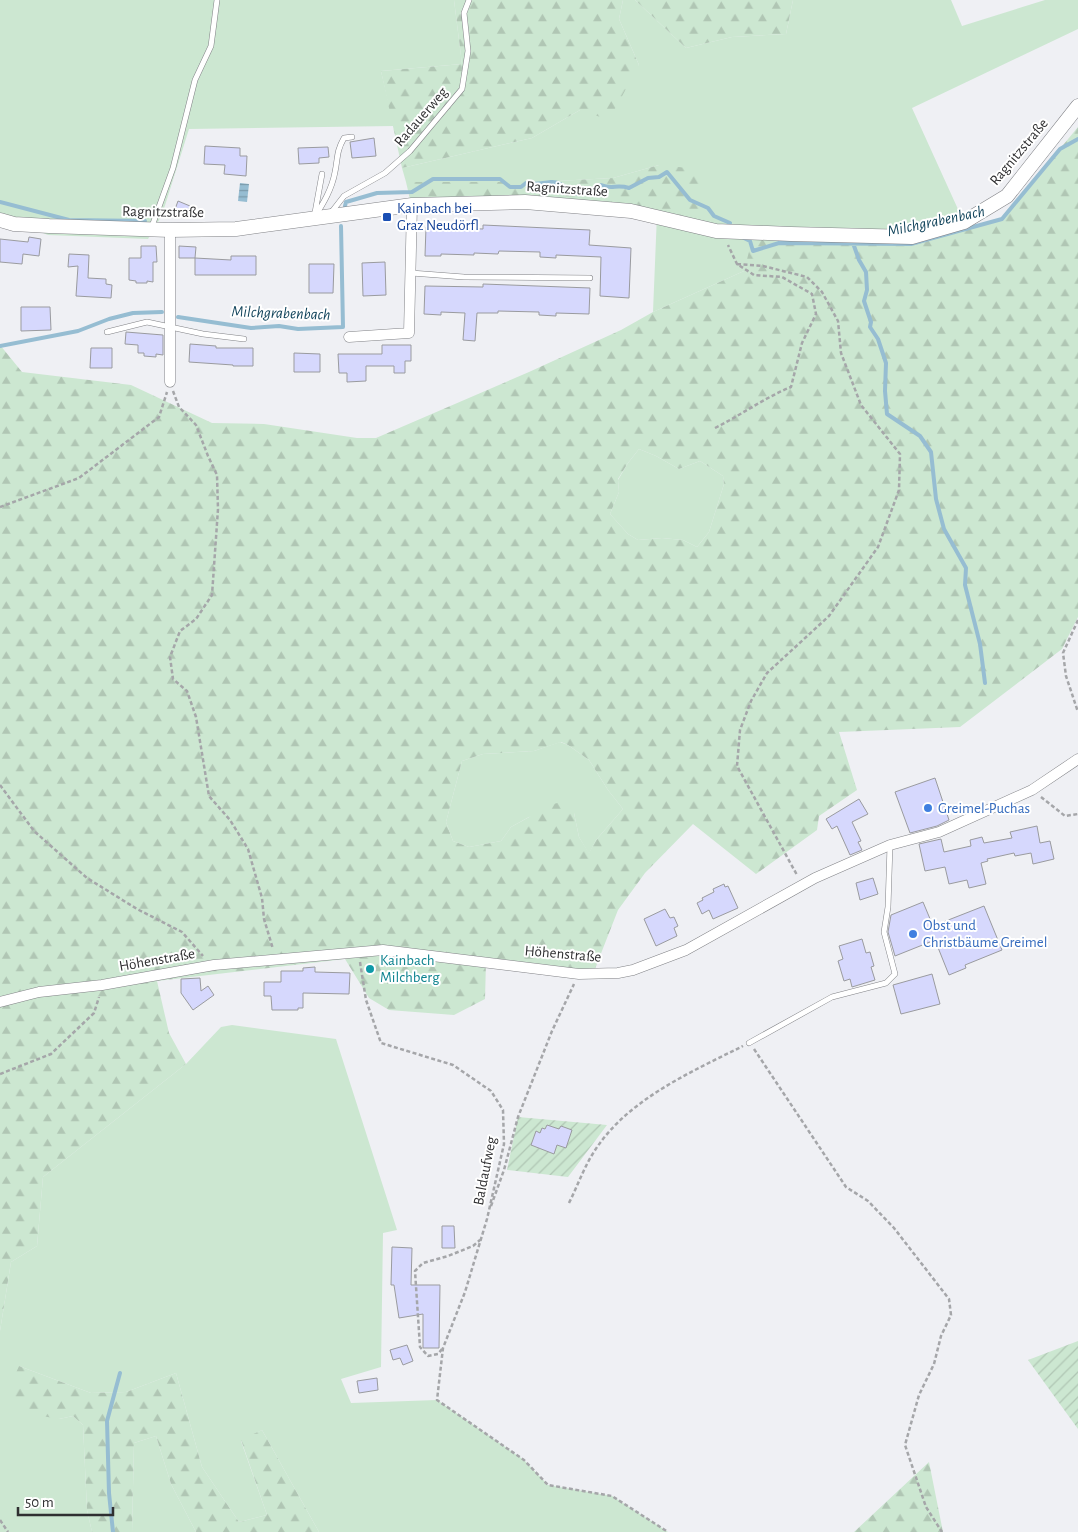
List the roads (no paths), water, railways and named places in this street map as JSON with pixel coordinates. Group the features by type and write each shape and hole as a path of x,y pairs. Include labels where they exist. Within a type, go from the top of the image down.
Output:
{"main road":[{"name":"Ragnitzstraße","path":"0,220 14,224 49,226 170,230 236,229 412,205 525,202 631,211 716,230 791,234 912,236 964,222 1007,196 1078,106"}],"street":[{"path":"349,337 409,333 412,205"},
{"path":"170,230 170,382"},
{"name":"Höhenstraße","path":"0,1002 38,992 102,985 214,965 358,951 383,950 579,974 618,973 633,970 686,950 802,885 890,845 939,832 1032,790 1078,759"}],"lane":[{"path":"151,229 173,168 195,80 212,46 217,0"},
{"name":"Radauerweg","path":"321,218 344,196 385,173 410,151 462,89 468,51 464,14 469,0"},
{"path":"321,218 335,172 338,149 344,138 352,137"},
{"path":"321,218 322,174"},
{"path":"411,273 464,277 590,278"},
{"path":"106,332 147,322 170,328 244,340"},
{"path":"749,1042 832,997 886,983 895,974 884,932 888,906 890,845"}],"water":[{"path":"240,183 249,184 247,202 238,201"}],"waterway":[{"name":"Milchgrabenbach","path":"744,238 750,241 753,251 779,243 911,244 1002,219 1060,149 1078,139"},
{"name":"Milchgrabenbach","path":"345,206 346,202 377,193 412,192 433,179 500,179 510,187 521,187 526,183 554,182 577,194 588,192 601,185 629,188 648,178 659,177 667,172 690,200 708,208 714,216 730,223"},
{"path":"0,202 69,220 145,221"},
{"name":"Milchgrabenbach","path":"178,317 251,328 279,326 298,329 343,327 341,226"},
{"path":"853,243 866,272 867,290 864,301 871,322 870,327 878,339 886,363 885,391 887,414 920,436 931,452 936,499 944,529 966,568 965,585 980,644 985,683"},
{"name":"Milchgrabenbach","path":"0,346 78,331 109,319 133,313 162,312"},
{"path":"113,1532 109,1493 107,1421 120,1373"}],"place":[{"name":"Kainbach bei Graz Neudörfl","path":"387,217"},
{"name":"Greimel-Puchas","path":"928,808"},
{"name":"Obst und Christbäume Greimel","path":"913,934"},
{"name":"Kainbach Milchberg","path":"370,969"}]}
